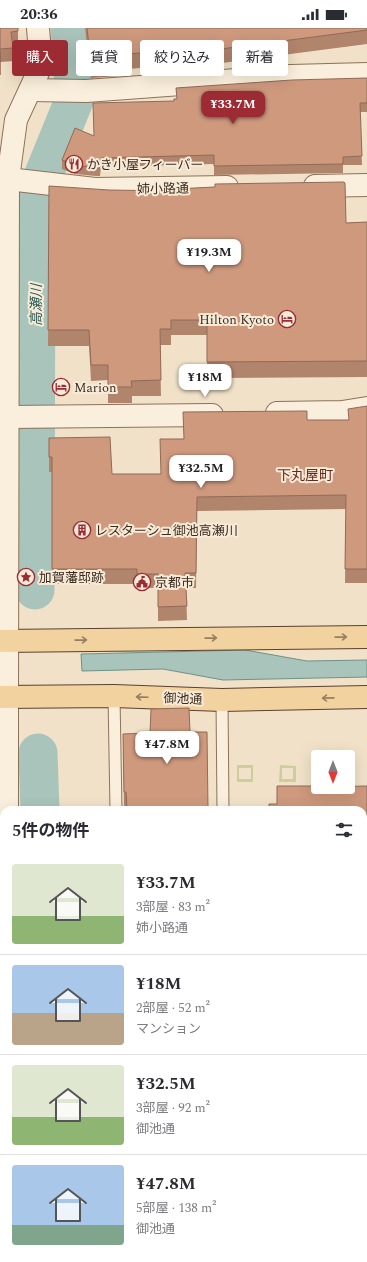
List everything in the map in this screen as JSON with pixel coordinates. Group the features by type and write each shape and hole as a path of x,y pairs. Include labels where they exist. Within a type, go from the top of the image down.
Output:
{"main road":[{"path":"4,640 367,637"},
{"name":"御池通","path":"3,697 114,696 222,700 367,697"}],"street":[{"path":"7,806 3,697 4,640 16,417 16,120 41,66 38,28"},
{"path":"31,90 64,92 86,91 291,76 367,74"},
{"name":"姉小路通","path":"17,180 95,189 250,187"},
{"path":"297,186 367,185"},
{"path":"256,414 342,412 367,408"},
{"path":"16,417 46,418 233,414"}],"lane":[{"path":"114,696 116,806"},
{"path":"222,700 223,806"}],"green space":[{"path":"237,765 253,765 253,782 237,782","holes":["239,768 251,768 251,779 239,779"]},
{"path":"280,765 296,766 296,782 279,782","holes":["282,768 293,768 293,779 282,779"]}],"water":[{"path":"245,650 307,661 367,660 367,677 223,680 163,669 82,671 81,654"}],"building":[{"path":"0,28 18,28 18,31 11,32 12,48 0,49"},
{"path":"87,28 367,28 367,30 288,40 232,40 232,48 224,49 224,40 140,40 140,53 132,54 132,40 88,40"},
{"path":"367,78 367,103 360,103 362,156 343,157 343,164 214,166 214,155 101,158 100,168 96,168 75,165 62,160 75,128 94,136 93,103 174,101 174,99 177,99 176,88 292,80"},
{"path":"344,182 346,223 367,222 367,361 207,362 207,320 171,320 171,329 160,329 161,380 131,381 132,387 108,387 108,365 91,365 89,330 48,330 49,186 109,190 173,191 173,189 215,187 215,184"},
{"path":"367,406 367,569 345,569 346,495 197,497 196,573 185,573 187,606 158,607 158,574 137,574 137,569 52,569 52,457 49,457 49,438 110,437 112,474 161,474 160,439 184,439 183,412 307,411 307,420 349,420 348,409"},
{"path":"189,708 190,732 207,732 208,806 127,806 126,792 124,792 123,734 150,733 151,709"},
{"path":"277,786 311,786 311,794 355,794 355,786 367,786 367,806 269,806 269,804 277,804"}],"waterway":[{"name":"高瀬川","path":"35,590 36,212 44,174 75,98 70,28"},
{"name":"高瀬川","path":"38,753 40,806"}],"place":[{"name":"かき小屋フィーバー","path":"74,164"},
{"name":"Hilton Kyoto","path":"287,319"},
{"name":"Marion","path":"61,387"},
{"name":"レスターシュ御池高瀬川","path":"82,530"},
{"name":"加賀藩邸跡","path":"26,577"},
{"name":"京都市","path":"142,582"}],"district":[{"name":"下丸屋町","path":"305,475"}]}
